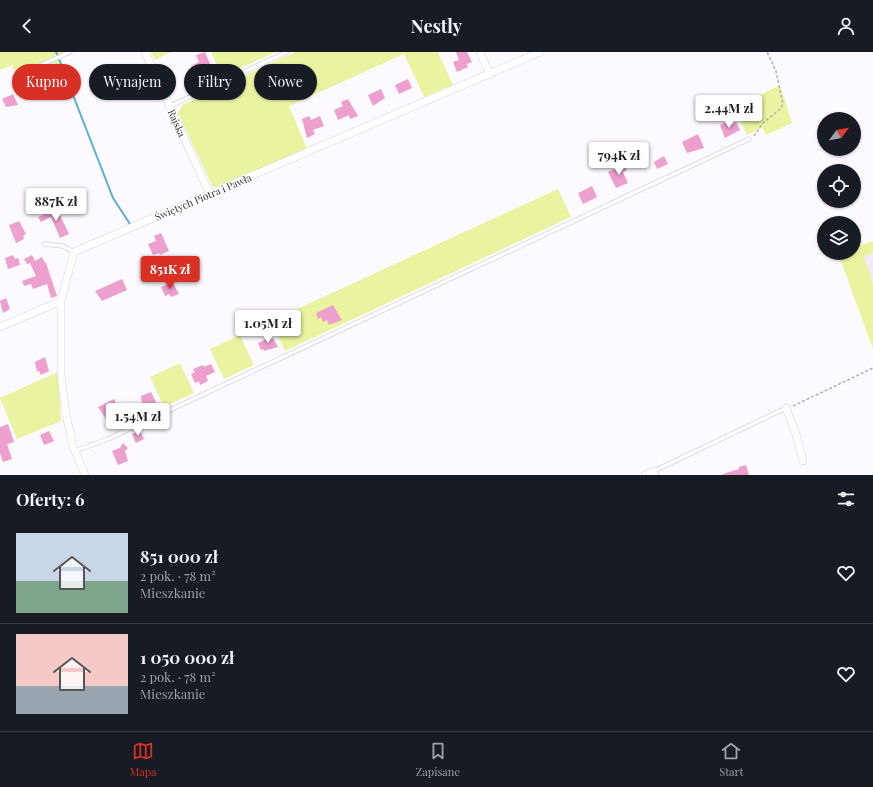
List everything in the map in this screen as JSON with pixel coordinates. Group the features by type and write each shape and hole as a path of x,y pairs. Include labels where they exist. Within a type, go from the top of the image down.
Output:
{"street":[{"name":"Rajska","path":"145,52 210,194"},
{"path":"480,52 490,74"},
{"name":"Świętych Piotra i Pawła","path":"74,252 540,52"},
{"path":"74,252 61,301 61,375 66,414 75,451 85,475"},
{"path":"0,327 61,301"},
{"path":"786,408 795,431 803,461"},
{"path":"645,475 656,473"}],"lane":[{"path":"44,64 70,52"},
{"path":"169,106 287,52"},
{"path":"75,451 108,439 749,139"},
{"path":"44,244 63,246 74,252"},
{"path":"656,473 786,408"}],"path":[{"path":"749,139 755,134 763,123 780,109 783,104 776,71 767,52"},
{"path":"786,408 873,368"}],"shaded area":[{"path":"873,242 873,297 859,260 861,260 861,247"}],"green space":[{"path":"0,52 64,52 38,64 12,64 0,70"},
{"path":"151,52 171,52 155,60"},
{"path":"211,52 276,52 246,65 246,64 216,64"},
{"path":"295,52 438,52 453,85 424,97 404,54 317,93 317,64 269,64"},
{"path":"60,59 62,64 49,64"},
{"path":"254,71 254,100 302,100 289,106 307,149 218,187 212,186 178,113 182,105 193,100 246,100 246,75"},
{"path":"780,85 792,123 766,135 762,127 747,135 734,108"},
{"path":"558,189 571,217 285,351 271,321"},
{"path":"873,241 873,253 864,256 873,284 873,349 841,260 861,260 861,245"},
{"path":"240,335 254,365 224,379 210,349"},
{"path":"180,363 194,393 164,407 150,377"},
{"path":"58,372 61,421 17,439 0,398"}],"building":[{"path":"205,52 210,64 195,64 199,62 196,55"},
{"path":"456,52 467,52 472,62 467,64 468,67 457,72 453,62 459,60"},
{"path":"408,79 412,88 399,94 395,85"},
{"path":"381,89 385,98 373,106 368,95"},
{"path":"12,94 12,100 16,100 18,105 6,107 2,99"},
{"path":"348,99 358,116 350,119 349,115 338,120 334,110 343,106 341,102"},
{"path":"309,116 311,120 320,116 324,126 313,130 315,134 307,138 302,119"},
{"path":"729,121 731,125 736,122 740,130 725,138 720,125"},
{"path":"698,134 704,148 687,153 682,142"},
{"path":"664,156 668,164 657,169 654,162"},
{"path":"624,165 627,170 623,172 628,183 616,188 608,172"},
{"path":"592,186 597,197 583,204 578,193"},
{"path":"57,209 69,234 60,238 51,217 41,222 38,217"},
{"path":"19,221 26,234 23,236 24,239 16,243 9,225"},
{"path":"161,233 169,251 160,255 159,253 153,255 148,244 156,241 154,236"},
{"path":"13,255 15,259 18,258 20,265 8,269 5,258"},
{"path":"32,255 35,261 42,257 46,263 57,296 51,298 47,284 33,289 31,284 24,286 22,281 36,276 30,263 27,264 24,259"},
{"path":"122,279 127,290 102,301 95,291"},
{"path":"173,283 179,294 171,297 169,294 165,296 161,287"},
{"path":"6,298 10,309 3,313 0,301"},
{"path":"333,305 342,320 329,325 327,320 323,322 321,317 318,319 316,313"},
{"path":"271,337 278,347 264,351 263,349 261,350 258,343"},
{"path":"45,357 49,371 41,375 39,371 37,372 35,362"},
{"path":"211,364 215,372 206,376 208,381 200,385 199,381 195,383 191,374 195,372 193,369"},
{"path":"151,392 157,404 147,408 145,404 142,404 141,396"},
{"path":"114,399 120,411 122,420 110,425 98,407"},
{"path":"8,424 14,442 7,444 12,459 3,462 0,453 0,427"},
{"path":"49,431 54,441 44,445 40,435"},
{"path":"140,431 144,439 136,443 132,434"},
{"path":"123,443 128,448 125,451 128,461 118,465 112,451 120,448"},
{"path":"746,465 749,475 723,475 739,469 739,467"}],"waterway":[{"path":"59,59 113,198 130,224"}]}
